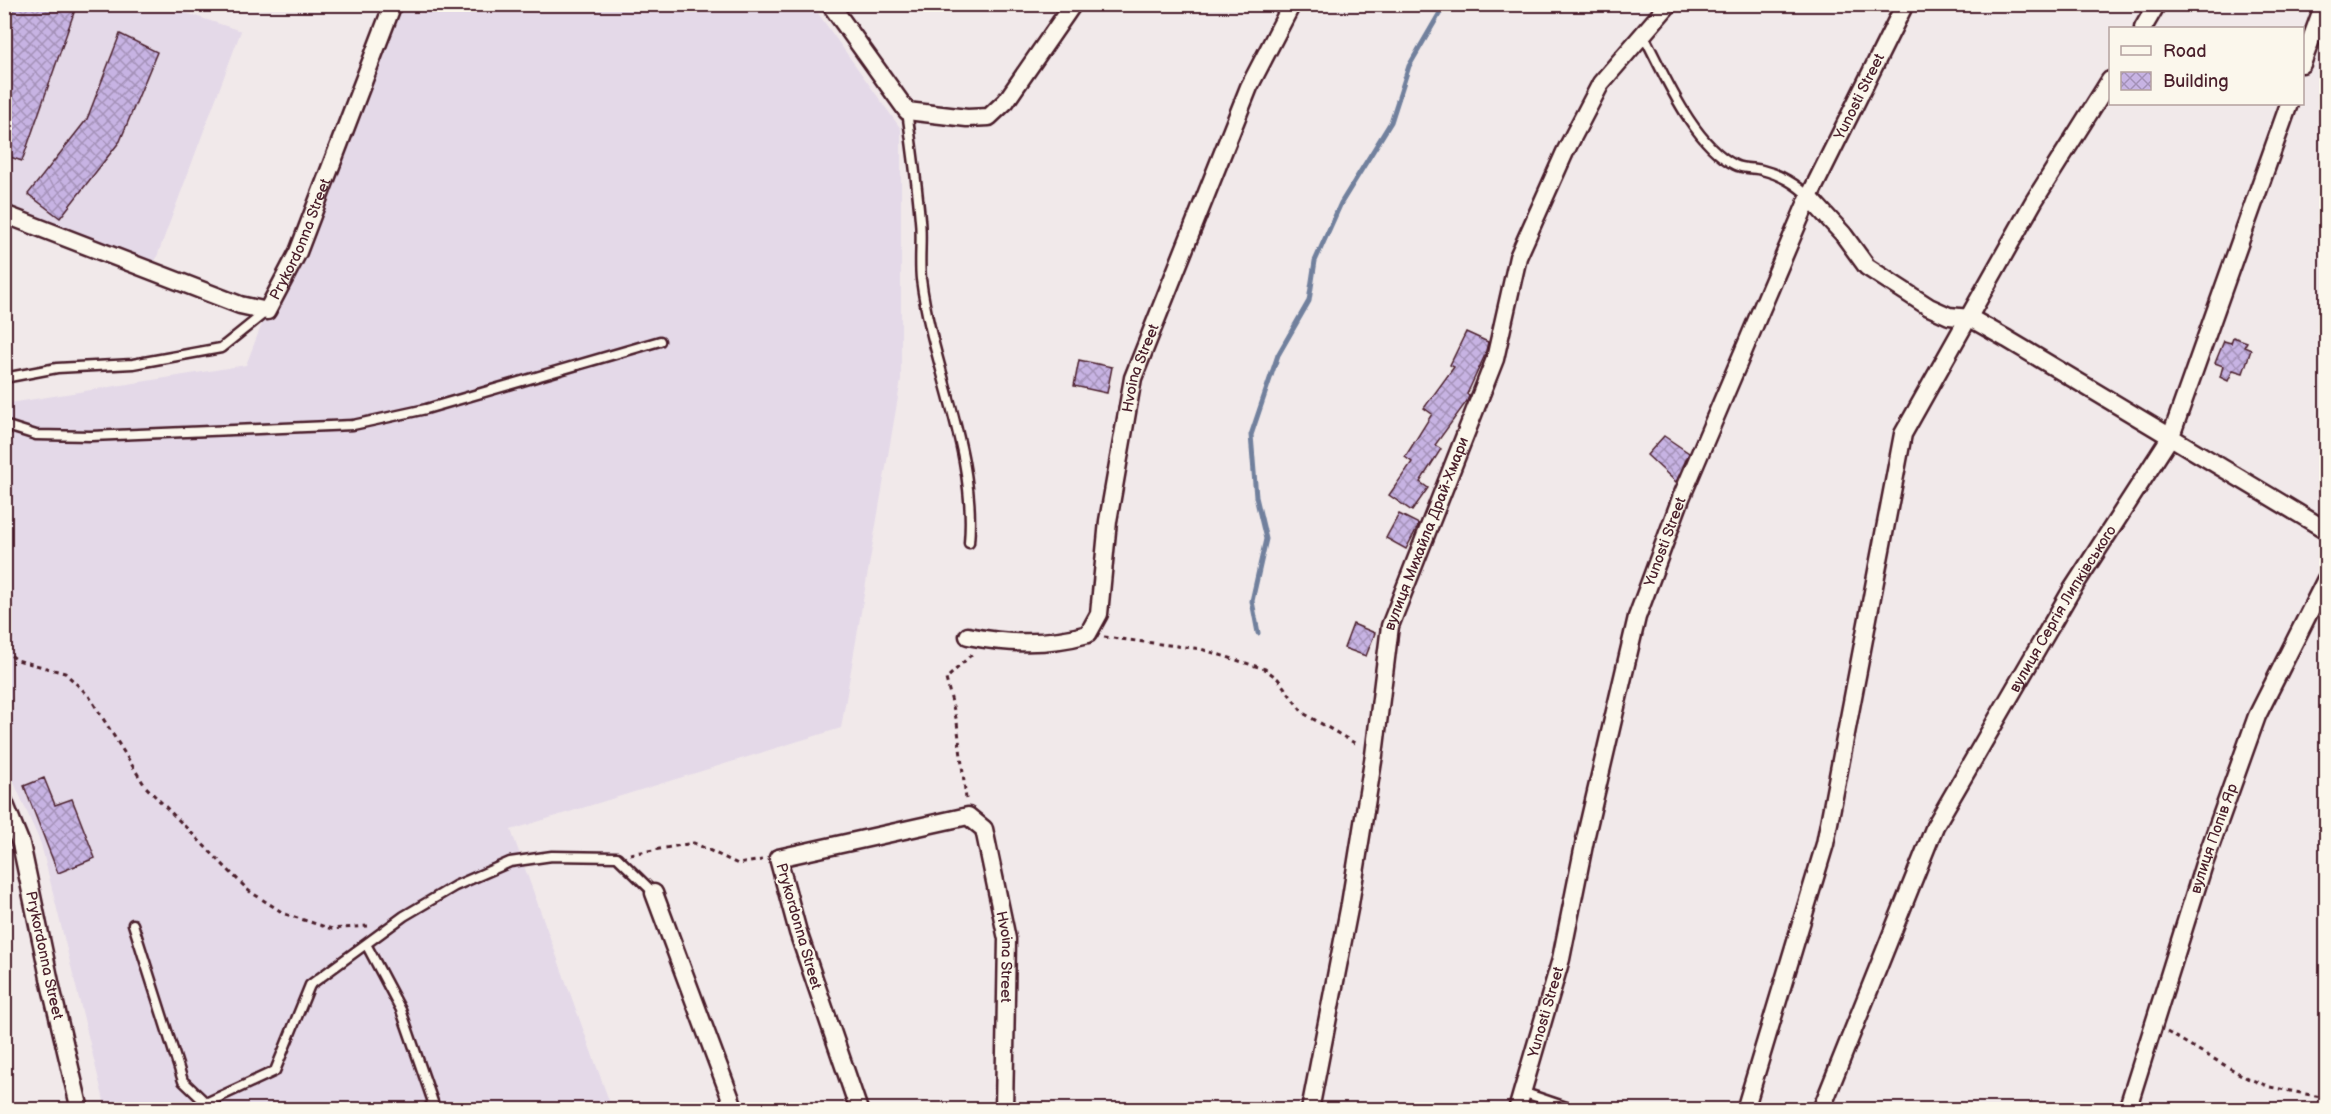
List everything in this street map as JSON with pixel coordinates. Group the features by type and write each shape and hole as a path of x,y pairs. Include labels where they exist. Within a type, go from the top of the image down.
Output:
{"street":[{"name":"Prykordonna Street","path":"4,214 240,305 267,311 298,252 393,4"},
{"path":"830,4 907,111 967,118 989,117 1006,102 1073,4"},
{"name":"Hvoina Street","path":"1088,634 1099,614 1108,521 1133,378 1250,87 1292,4"},
{"name":"вулиця Михайла Драй-Хмари","path":"1310,1110 1350,904 1374,755 1390,626 1495,359 1518,258 1564,152 1601,83 1644,36 1669,4"},
{"name":"Yunosti Street","path":"1517,1110 1561,959 1586,835 1637,617 1681,498 1809,197 1905,4"},
{"path":"2143,27 2157,4"},
{"path":"2304,59 2324,4"},
{"path":"1745,1110 1825,844 1903,434 2034,201 2109,82"},
{"name":"вулиця Сергія Липківського","path":"1821,1110 1935,826 2071,591 2171,436 2289,105"},
{"path":"1809,197 1844,234 1867,267 1929,307 1949,316 1970,318 2326,530"},
{"name":"вулиця Попів Яр","path":"2127,1110 2156,1025 2204,864 2257,716 2326,579"},
{"path":"968,636 995,642 1065,641 1088,634"},
{"name":"Prykordonna Street","path":"4,802 21,844 80,1110"},
{"name":"Prykordonna Street","path":"859,1110 798,932 778,858 968,816"},
{"name":"Hvoina Street","path":"968,816 984,829 1006,939 1004,1110"},
{"path":"654,893 735,1110"}],"lane":[{"path":"1644,36 1693,124 1713,149 1736,166 1764,170 1799,186 1809,197"},
{"path":"907,111 920,222 921,279 939,363 959,437 972,518 969,543"},
{"path":"4,378 57,368 133,364 221,348 267,311"},
{"path":"4,425 36,435 91,436 353,425 426,409 660,341"},
{"path":"133,924 183,1082 206,1103 275,1071 284,1044 310,985 404,916 455,886 510,862 552,856 617,857 654,893"},
{"path":"366,944 401,1010 433,1102 427,1110"},
{"path":"1521,1092 1575,1110"}],"path":[{"path":"1088,634 1134,642 1201,649 1264,669 1278,679 1303,713 1374,755"},
{"path":"968,816 957,722 946,679 974,652 995,642"},
{"path":"4,650 17,660 65,673 89,696 145,786 249,891 285,914 332,929 377,924"},
{"path":"617,857 693,843 738,864 778,858"},
{"path":"2156,1025 2247,1078 2270,1087 2326,1098"}],"shaded area":[{"path":"4,5 162,5 241,31 149,278 5,225"},
{"path":"385,5 812,5 901,129 901,380 841,728 511,830 612,1109 106,1109 41,844 5,762 4,404 246,365"}],"building":[{"path":"4,4 77,4 22,161 4,155"},
{"path":"120,34 157,52 120,141 60,218 28,194 87,119"},
{"path":"1466,332 1488,342 1485,355 1467,394 1469,396 1467,401 1435,445 1441,449 1420,482 1428,488 1412,511 1389,495 1412,462 1405,457 1432,414 1424,408 1454,367 1450,365"},
{"path":"2233,337 2247,342 2244,347 2251,350 2243,373 2233,370 2228,381 2220,377 2223,366 2215,363 2224,341 2231,343"},
{"path":"1079,360 1112,367 1107,393 1074,386"},
{"path":"1664,436 1689,453 1676,482 1647,455"},
{"path":"1399,514 1419,524 1406,549 1386,538"},
{"path":"1353,624 1375,633 1366,656 1344,648"},
{"path":"44,778 55,805 72,799 95,858 58,873 24,786"}],"waterway":[{"path":"1258,633 1252,601 1266,539 1256,497 1251,435 1278,355 1309,301 1315,261 1341,203 1391,122 1409,66 1445,4"}]}
